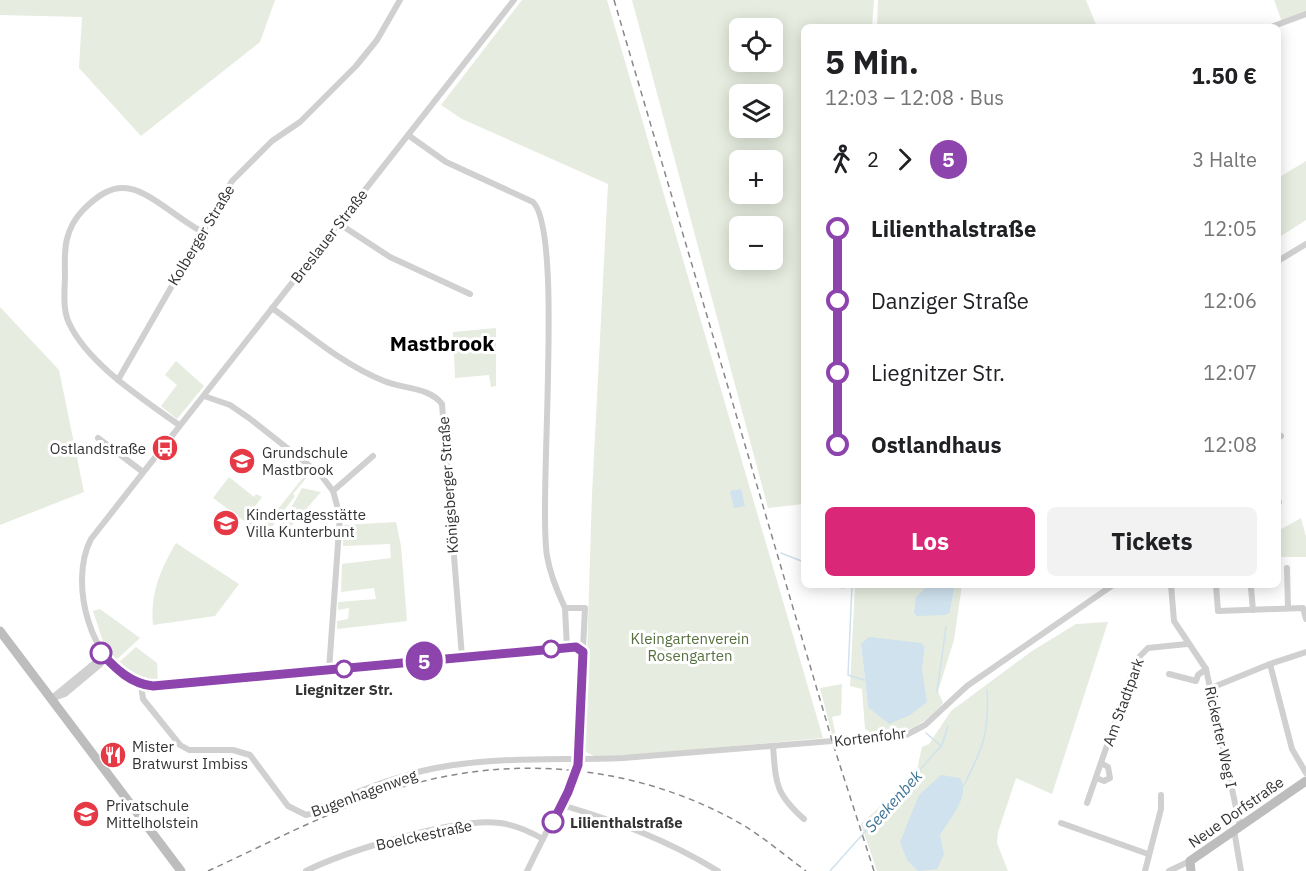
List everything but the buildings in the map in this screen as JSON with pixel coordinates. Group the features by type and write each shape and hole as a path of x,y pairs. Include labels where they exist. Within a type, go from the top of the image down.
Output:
{"main road":[{"path":"0,631 181,871"},
{"name":"Neue Dorfstraße","path":"1191,866 1237,828 1306,781"}],"street":[{"path":"390,0 398,3"},
{"name":"Breslauer Straße","path":"143,472 514,0"},
{"name":"Kolberger Straße","path":"118,380 201,231 232,181 272,141 300,122 337,87 377,40 398,3"},
{"path":"1279,24 1306,14"},
{"path":"408,135 446,162 533,202 541,214 548,289 545,430 546,546 556,588 565,608 567,648"},
{"path":"179,425 118,380 82,343 68,322 65,304 64,243 78,215 102,194 116,188 128,188 201,231"},
{"path":"338,223 390,257 470,294"},
{"path":"1281,259 1306,244"},
{"name":"Königsberger Straße","path":"272,308 355,367 382,381 426,392 442,404 462,657"},
{"path":"204,396 230,405 249,418 320,474 333,491 340,516 329,670"},
{"path":"98,438 143,472 91,539 84,560 82,589 98,648 112,666 141,685 576,647 583,652"},
{"path":"333,491 373,456"},
{"path":"1287,568 1288,608"},
{"name":"Kortenfohr","path":"579,760 893,737 918,730 967,686 1109,588"},
{"name":"Rickerter Weg I","path":"1171,588 1172,614 1187,644 1206,669 1211,688 1237,828 1241,871"},
{"path":"1216,588 1218,610 1303,608 1306,619"},
{"path":"1251,588 1253,610"},
{"path":"526,871 562,805 579,760 585,608 565,608"},
{"name":"Am Stadtpark","path":"1088,803 1137,659 1142,652 1158,646 1187,644"},
{"path":"1211,688 1306,652"},
{"path":"51,699 104,656"},
{"path":"1270,664 1292,749 1306,773"},
{"path":"1168,674 1196,681 1198,675 1206,669"},
{"name":"Bugenhagenweg","path":"141,685 143,699 180,745 189,750 233,750 250,755 288,806 306,815 314,814 357,792 419,772 465,761 516,758 579,760"},
{"path":"773,746 779,790 784,802 804,819"},
{"name":"Am Stadtpark","path":"1096,778 1104,781 1110,778 1108,767 1101,763"},
{"path":"1145,871 1161,809 1161,795"},
{"path":"562,805 602,817 676,846 718,871"},
{"name":"Boelckestraße","path":"306,871 355,851 460,825 498,823 516,826 543,839"},
{"path":"1061,823 1149,854"},
{"path":"1169,871 1191,866"}],"green space":[{"path":"0,0 275,0 260,42 141,136 79,68 82,17 0,15"},
{"name":"Kleingartenverein Rosengarten","path":"522,0 607,0 823,738 598,758 584,751 592,494 608,184 462,119 441,105"},
{"path":"632,0 874,0 872,24 801,24 801,504 768,508"},
{"path":"878,0 1086,0 1096,24 877,24"},
{"path":"1274,0 1306,0 1306,14 1282,22"},
{"path":"1306,161 1306,220 1281,236 1281,176"},
{"path":"0,307 59,370 84,492 0,525"},
{"path":"496,328 496,386 491,387 489,375 455,378 453,332"},
{"path":"176,361 204,386 177,419 161,406 177,385 165,375"},
{"path":"305,475 308,476 293,494 295,496 265,536 262,535 266,529 263,528"},
{"path":"229,477 254,497 256,494 262,497 251,512 261,520 255,529 213,498"},
{"path":"302,488 321,492 284,534 281,526"},
{"path":"1301,518 1306,537 1306,557 1281,557 1281,529"},
{"path":"396,522 401,546 407,621 337,629 337,621 348,619 349,608 338,610 338,602 376,599 374,588 341,592 342,564 391,558 390,544 343,546 344,525"},
{"path":"176,543 239,584 215,616 153,625 153,603 157,582"},
{"path":"855,588 925,588 916,597 950,612 954,588 962,588 954,640 938,691 943,703 913,727 897,733 876,736 865,729 862,689 850,686","holes":["861,644 925,647 922,670 868,707"]},
{"path":"100,609 140,638 114,662 107,654 93,611"},
{"path":"1108,622 1052,794 1016,778 998,832 997,843 1008,871 877,871 861,824 916,774 922,747 929,744 951,711 1032,651 1076,624"},
{"path":"136,647 157,663 158,682 146,682 135,678 117,664"},
{"path":"842,684 841,715 832,717 836,737 833,738 820,688"}],"water":[{"path":"741,489 745,506 734,508 730,491"},
{"path":"925,588 954,588 950,612 945,615 917,616 914,613 916,597"},
{"path":"869,637 921,643 925,647 922,670 927,702 910,715 889,724 868,707 861,644"},
{"path":"941,775 960,778 963,792 958,807 940,835 944,854 937,869 918,871 907,860 900,842 919,795"}],"waterway":[{"path":"781,553 801,561"},
{"name":"Seekenbek","path":"852,588 848,675 864,680"},
{"path":"937,692 946,627"},
{"path":"964,785 984,739 987,690"},
{"path":"942,745 948,726"},
{"name":"Seekenbek","path":"830,871 941,746 926,733"}],"railway":[{"path":"614,0 834,747 874,871"},
{"path":"208,871 324,817 396,789 439,778 482,771 526,768 569,770 613,776 655,787 696,802 745,826 806,871"}],"bus line":[{"name":"5","path":"101,653 112,666 131,679 141,685 153,686 576,647 583,652 579,760 568,792 553,822"}],"place":[{"name":"Ostlandstraße","path":"165,448"},
{"name":"Grundschule Mastbrook","path":"242,461"},
{"name":"Kindertagesstätte Villa Kunterbunt","path":"226,523"},
{"name":"Liegnitzer Str.","path":"344,669"},
{"name":"Mister Bratwurst Imbiss","path":"113,755"},
{"name":"Privatschule Mittelholstein","path":"86,814"},
{"name":"Lilienthalstraße","path":"553,822"}],"district":[{"name":"Mastbrook","path":"442,343"}]}
